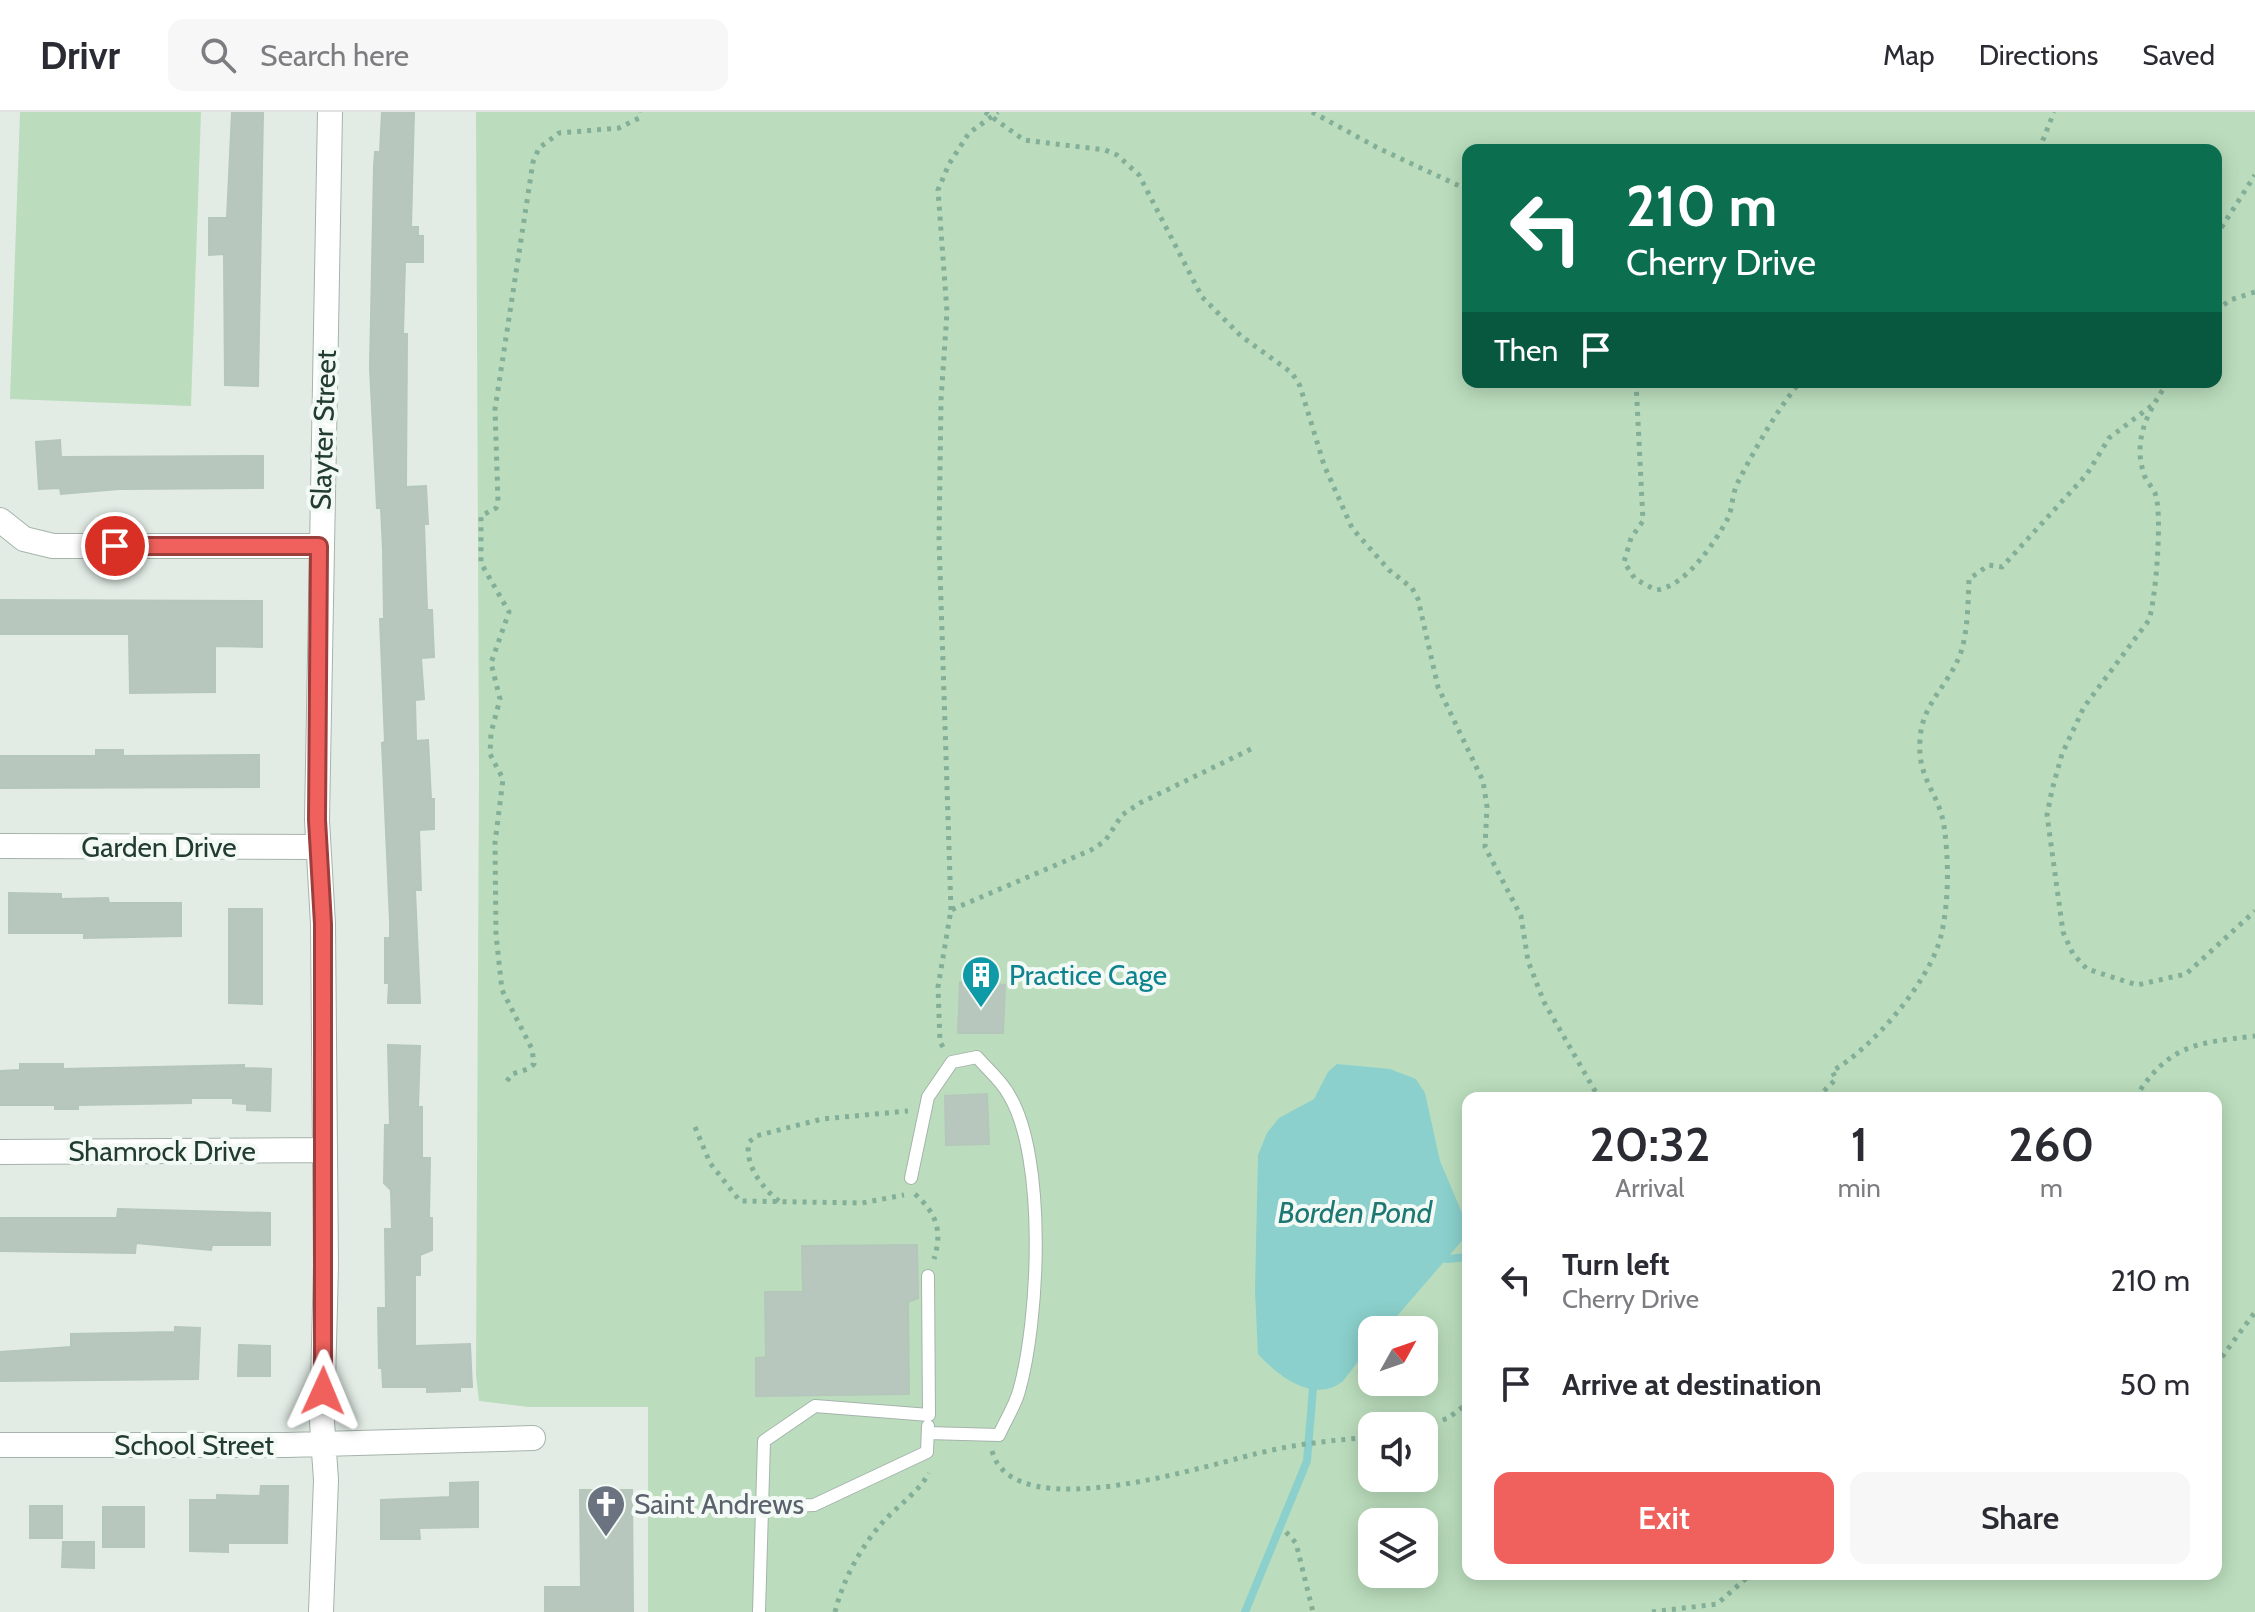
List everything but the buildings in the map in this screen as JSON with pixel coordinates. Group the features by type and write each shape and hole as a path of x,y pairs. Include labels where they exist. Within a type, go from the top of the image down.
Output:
{"street":[{"name":"Slayter Street","path":"321,1612 326,1444 322,1422 326,1266 323,924 317,847 319,546 330,112"},
{"path":"0,520 24,539 53,546 319,546"},
{"name":"Garden Drive","path":"0,846 317,847"},
{"name":"Shamrock Drive","path":"0,1152 323,1150"},
{"name":"School Street","path":"0,1445 326,1444 533,1438"}],"lane":[{"path":"911,1178 928,1097 952,1062 977,1057 1010,1095 1028,1152 1036,1248 1031,1323 1019,1392 999,1435 931,1433"},
{"path":"764,1507 814,1505 927,1452 931,1433 928,1276"},
{"path":"759,1612 764,1441 815,1406 929,1415"}],"path":[{"path":"507,1081 512,1074 534,1064 532,1049 502,990 496,935 495,843 503,779 490,754 491,733 500,699 491,663 509,612 481,563 481,516 496,508 498,501 495,409 503,342 529,181 539,148 559,133 619,128 639,118 640,112"},
{"path":"985,112 996,114 1024,140 1105,150 1129,164 1147,187 1202,297 1241,336 1292,373 1300,386 1324,465 1352,528 1389,570 1412,588 1418,599 1438,687 1483,781 1487,807 1485,847 1521,916 1528,961 1544,1002 1596,1092"},
{"path":"1312,112 1378,148 1462,187"},
{"path":"2041,144 2054,112"},
{"path":"952,1062 940,1042 938,987 951,910 939,540 941,400 947,312 938,190 946,169 969,133 996,114"},
{"path":"2222,227 2255,175"},
{"path":"2222,306 2230,300 2255,292"},
{"path":"1636,388 1643,521 1631,538 1624,562 1635,579 1656,590 1677,585 1728,518 1736,485 1766,429 1796,388"},
{"path":"2164,388 2139,438 2139,460 2156,495 2152,611 2149,620 2084,707 2062,754 2047,815 2063,932 2073,954 2087,969 2137,985 2186,974 2255,911"},
{"path":"1823,1092 1836,1079 1832,1071 1866,1046 1903,1004 1941,939 1946,894 1944,825 1923,778 1920,739 1923,718 1934,694 1961,651 1969,579 1989,565 2002,567 2018,552 2027,536 2087,474 2109,438 2154,404"},
{"path":"951,910 1091,850 1105,841 1122,815 1140,803 1253,748"},
{"path":"2139,1092 2152,1071 2170,1056 2192,1045 2255,1036"},
{"path":"780,1202 764,1186 748,1160 749,1142 756,1136 822,1119 926,1109"},
{"path":"695,1127 710,1163 740,1201 862,1203 913,1193 932,1209 936,1219 936,1252 928,1276"},
{"path":"2222,1357 2255,1312"},
{"path":"1438,1422 1462,1408"},
{"path":"835,1612 840,1591 859,1555 882,1523 923,1483 930,1472 936,1459 931,1433"},
{"path":"987,1435 994,1459 1012,1478 1021,1484 1063,1487 1151,1481 1282,1448 1358,1439"},
{"path":"1286,1532 1296,1543 1313,1612"},
{"path":"1652,1612 1706,1610 1735,1591 1745,1580"}],"green space":[{"path":"20,112 201,112 191,406 10,399"},
{"path":"476,112 2255,112 2255,1612 648,1612 648,1407 529,1407 479,1401 476,1375 479,773"}],"water":[{"name":"Borden Pond","path":"1337,1064 1390,1069 1416,1079 1425,1093 1440,1161 1462,1213 1462,1241 1397,1316 1358,1316 1358,1362 1343,1381 1332,1388 1320,1390 1285,1378 1258,1354 1255,1291 1258,1155 1267,1133 1279,1118 1314,1099 1328,1072"}],"waterway":[{"path":"1447,1259 1462,1258"},
{"path":"1245,1612 1307,1461 1313,1388"}],"place":[{"name":"Practice Cage","path":"981,1009"},
{"name":"Saint Andrews","path":"606,1538"}],"route":[{"path":"115,546 319,546 317,847 323,924 326,1266 323,1391"}]}
